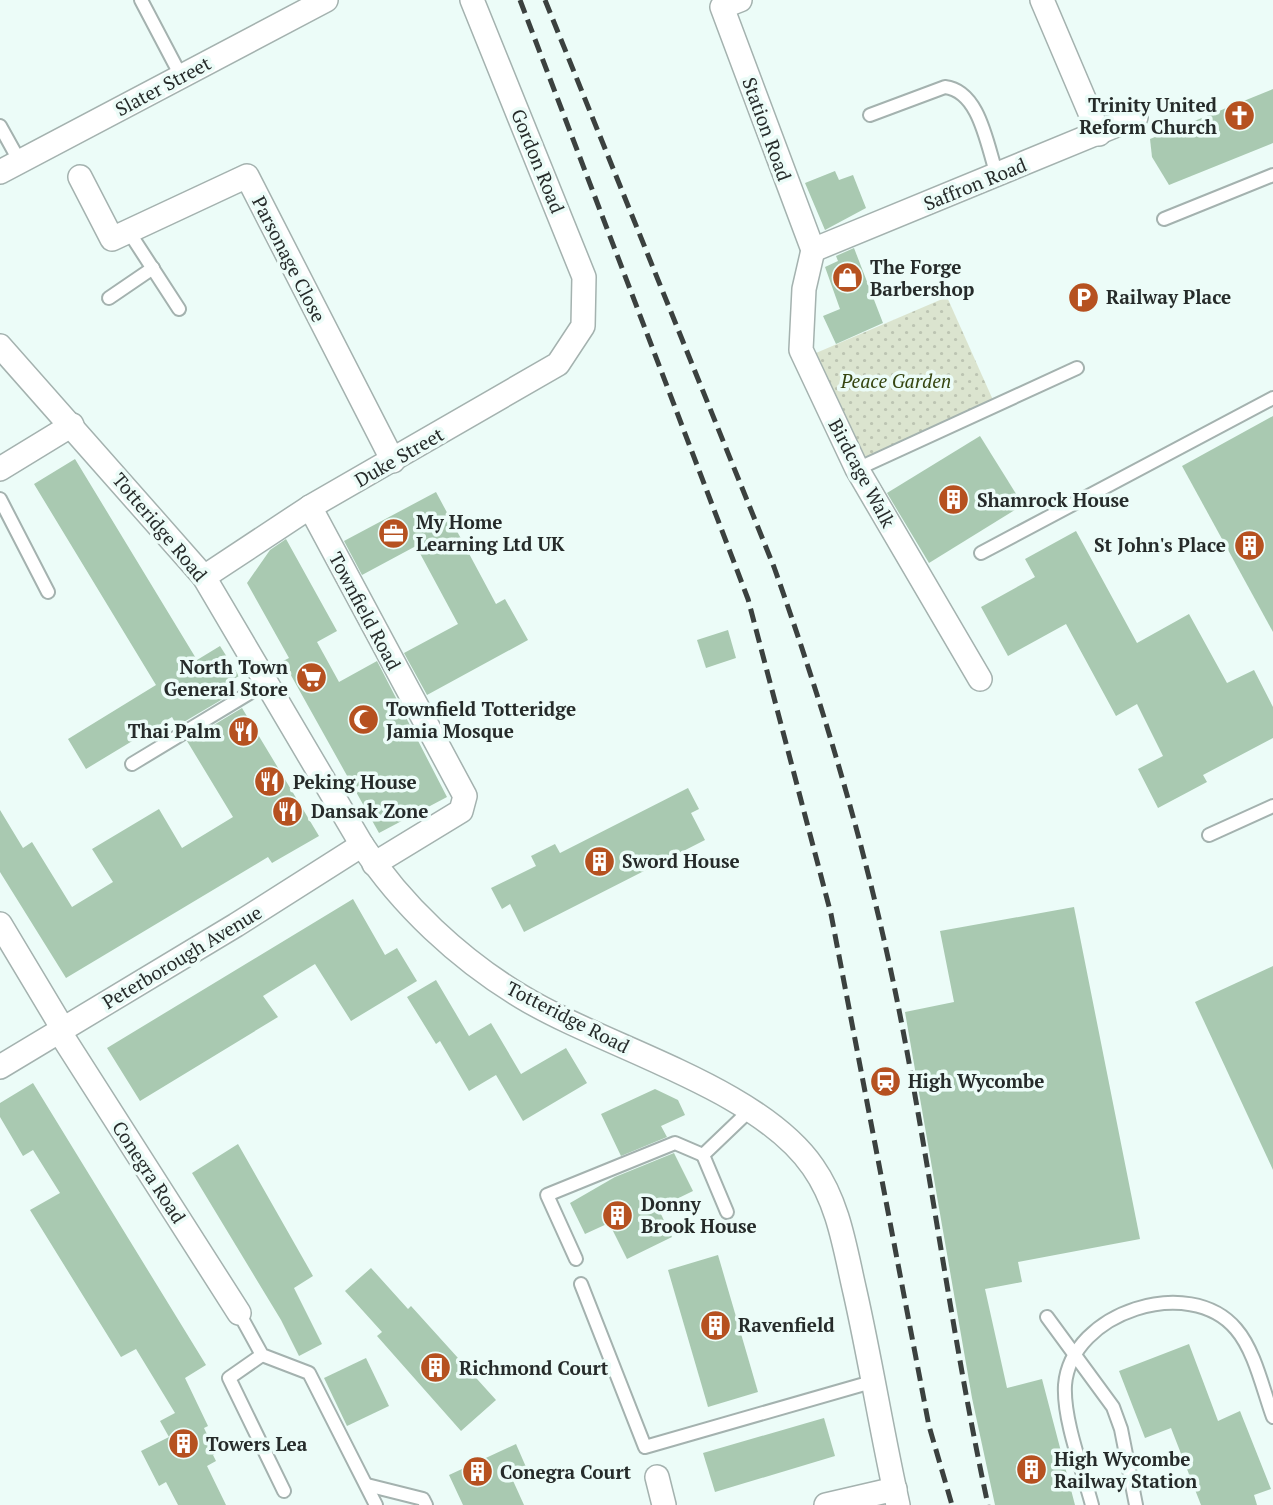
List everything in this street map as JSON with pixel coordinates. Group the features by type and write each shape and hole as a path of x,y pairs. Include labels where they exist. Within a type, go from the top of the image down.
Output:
{"street":[{"name":"Slater Street","path":"10,167 326,0"},
{"name":"Gordon Road","path":"472,0 584,277 583,326"},
{"path":"1042,0 1099,134"},
{"name":"Station Road","path":"731,4 813,250"},
{"name":"Saffron Road","path":"813,250 1136,117"},
{"name":"Parsonage Close","path":"129,232 247,176 393,461"},
{"path":"80,177 112,239 129,232"},
{"name":"Birdcage Walk","path":"813,250 804,289 801,350 857,469 980,679"},
{"name":"Duke Street","path":"204,577 310,507 558,364 583,326"},
{"name":"Totteridge Road","path":"0,346 204,577 368,854 426,921 475,966 523,998 731,1099 778,1131 813,1166 838,1217 875,1381 896,1497"},
{"path":"0,469 72,425"},
{"name":"Townfield Road","path":"310,507 464,796 461,811 368,854"},
{"name":"Peterborough Avenue","path":"0,1067 236,925 368,854"},
{"name":"Conegra Road","path":"0,924 61,1030 239,1313"},
{"path":"657,1477 664,1505"},
{"path":"826,1505 896,1497"}],"lane":[{"path":"141,0 181,76"},
{"path":"870,115 945,87 957,88 969,98 997,175"},
{"path":"0,126 10,167"},
{"path":"1164,219 1273,174"},
{"path":"129,232 179,309"},
{"path":"109,298 153,268"},
{"path":"857,469 1077,368"},
{"path":"981,553 1273,398"},
{"path":"0,499 48,592"},
{"path":"132,764 266,683"},
{"path":"1209,835 1273,806"},
{"path":"703,1155 749,1111"},
{"path":"576,1259 547,1195 675,1143 703,1155 727,1212"},
{"path":"581,1284 645,1447 875,1381"},
{"path":"1092,1505 1068,1412 1065,1387 1074,1354 1084,1339 1102,1323 1125,1312 1181,1302 1202,1306 1221,1316 1236,1329 1247,1348 1273,1417"},
{"path":"239,1313 262,1354 309,1373 376,1505"},
{"path":"1047,1317 1113,1407 1136,1505"},
{"path":"262,1354 229,1378 284,1491"},
{"path":"367,1485 423,1499 426,1505"}],"green space":[{"name":"Peace Garden","path":"947,297 993,400 865,460 816,353"}],"building":[{"name":"Trinity United Reform Church","path":"1273,89 1273,143 1169,185 1152,157 1150,139"},
{"path":"835,171 839,180 853,175 866,208 825,230 805,183"},
{"path":"854,248 883,323 836,344 823,316 840,309 825,267 838,261 836,256"},
{"name":"St John's Place","path":"1273,416 1273,632 1182,466"},
{"name":"Shamrock House","path":"980,436 1023,505 929,563 887,493"},
{"path":"75,459 197,660 220,646 239,676 227,683 233,693 177,726 172,717 86,769 68,739 156,685 34,484"},
{"path":"436,492 496,604 505,599 528,640 427,695 404,653 458,624 416,546 362,575 344,541"},
{"path":"1076,531 1137,643 1189,614 1227,683 1254,670 1273,707 1273,738 1203,775 1207,782 1158,808 1138,769 1163,756 1137,704 1116,716 1066,624 1008,656 981,607 1035,577 1025,559"},
{"path":"286,539 337,631 317,642 339,682 377,661 447,797 379,833 283,661 289,658 247,583 270,550"},
{"path":"728,630 736,658 706,668 697,640"},
{"path":"242,708 319,836 272,863 268,857 66,978 0,872 0,810 23,848 32,842 72,907 113,882 92,849 159,809 182,848 233,817 187,741"},
{"name":"Sword House","path":"688,788 699,809 691,813 705,840 524,932 510,904 502,909 491,888 536,866 531,856 555,844 560,853"},
{"path":"353,899 385,955 397,948 417,981 351,1021 315,964 263,996 278,1017 140,1101 107,1048"},
{"path":"1074,907 1140,1239 1018,1262 1022,1282 985,1289 1007,1388 1042,1379 1075,1505 995,1505 972,1398 905,1012 954,1002 940,931"},
{"path":"1273,966 1273,1170 1195,1002"},
{"path":"436,980 469,1036 491,1023 521,1074 566,1048 587,1083 523,1121 496,1075 469,1091 440,1041 436,1044 407,997"},
{"path":"33,1083 206,1365 185,1378 208,1426 204,1428 216,1453 213,1455 216,1461 207,1466 226,1505 178,1505 166,1482 159,1486 141,1451 169,1437 160,1421 175,1413 136,1349 121,1357 30,1210 60,1193 33,1150 23,1156 0,1117 0,1103"},
{"path":"655,1089 678,1100 685,1115 661,1126 667,1137 621,1156 601,1114"},
{"path":"238,1144 313,1276 294,1288 322,1344 299,1356 281,1320 192,1173"},
{"name":"Donny Brook House","path":"674,1153 693,1191 658,1208 672,1237 627,1259 609,1223 585,1234 570,1203 615,1177"},
{"name":"Ravenfield","path":"718,1255 758,1392 708,1407 668,1270"},
{"name":"Richmond Court","path":"371,1268 408,1309 411,1306 496,1400 461,1431 377,1336 382,1332 345,1291"},
{"path":"1189,1344 1218,1421 1240,1411 1271,1489 1254,1495 1257,1505 1201,1505 1171,1428 1145,1438 1119,1371"},
{"path":"366,1358 389,1406 347,1426 324,1378"},
{"path":"824,1418 835,1456 715,1492 703,1453"},
{"name":"Conegra Court","path":"516,1444 526,1467 510,1474 524,1505 463,1505 449,1475"}],"railway":[{"path":"520,0 748,599 831,914 929,1426 952,1505"},
{"path":"545,0 774,567 829,733 861,845 900,1015 988,1505"}],"place":[{"name":"Trinity United Reform Church","path":"1240,116"},
{"name":"The Forge Barbershop","path":"847,278"},
{"name":"Railway Place","path":"1083,297"},
{"name":"Shamrock House","path":"954,500"},
{"name":"My Home Learning Ltd UK","path":"393,533"},
{"name":"St John's Place","path":"1249,545"},
{"name":"North Town General Store","path":"311,678"},
{"name":"Townfield Totteridge Jamia Mosque","path":"363,720"},
{"name":"Thai Palm","path":"244,731"},
{"name":"Peking House","path":"270,782"},
{"name":"Dansak Zone","path":"288,811"},
{"name":"Sword House","path":"599,861"},
{"name":"High Wycombe","path":"885,1081"},
{"name":"Donny Brook House","path":"618,1215"},
{"name":"Ravenfield","path":"715,1325"},
{"name":"Richmond Court","path":"436,1368"},
{"name":"Towers Lea","path":"183,1444"},
{"name":"High Wycombe Railway Station","path":"1031,1470"},
{"name":"Conegra Court","path":"477,1472"}]}
